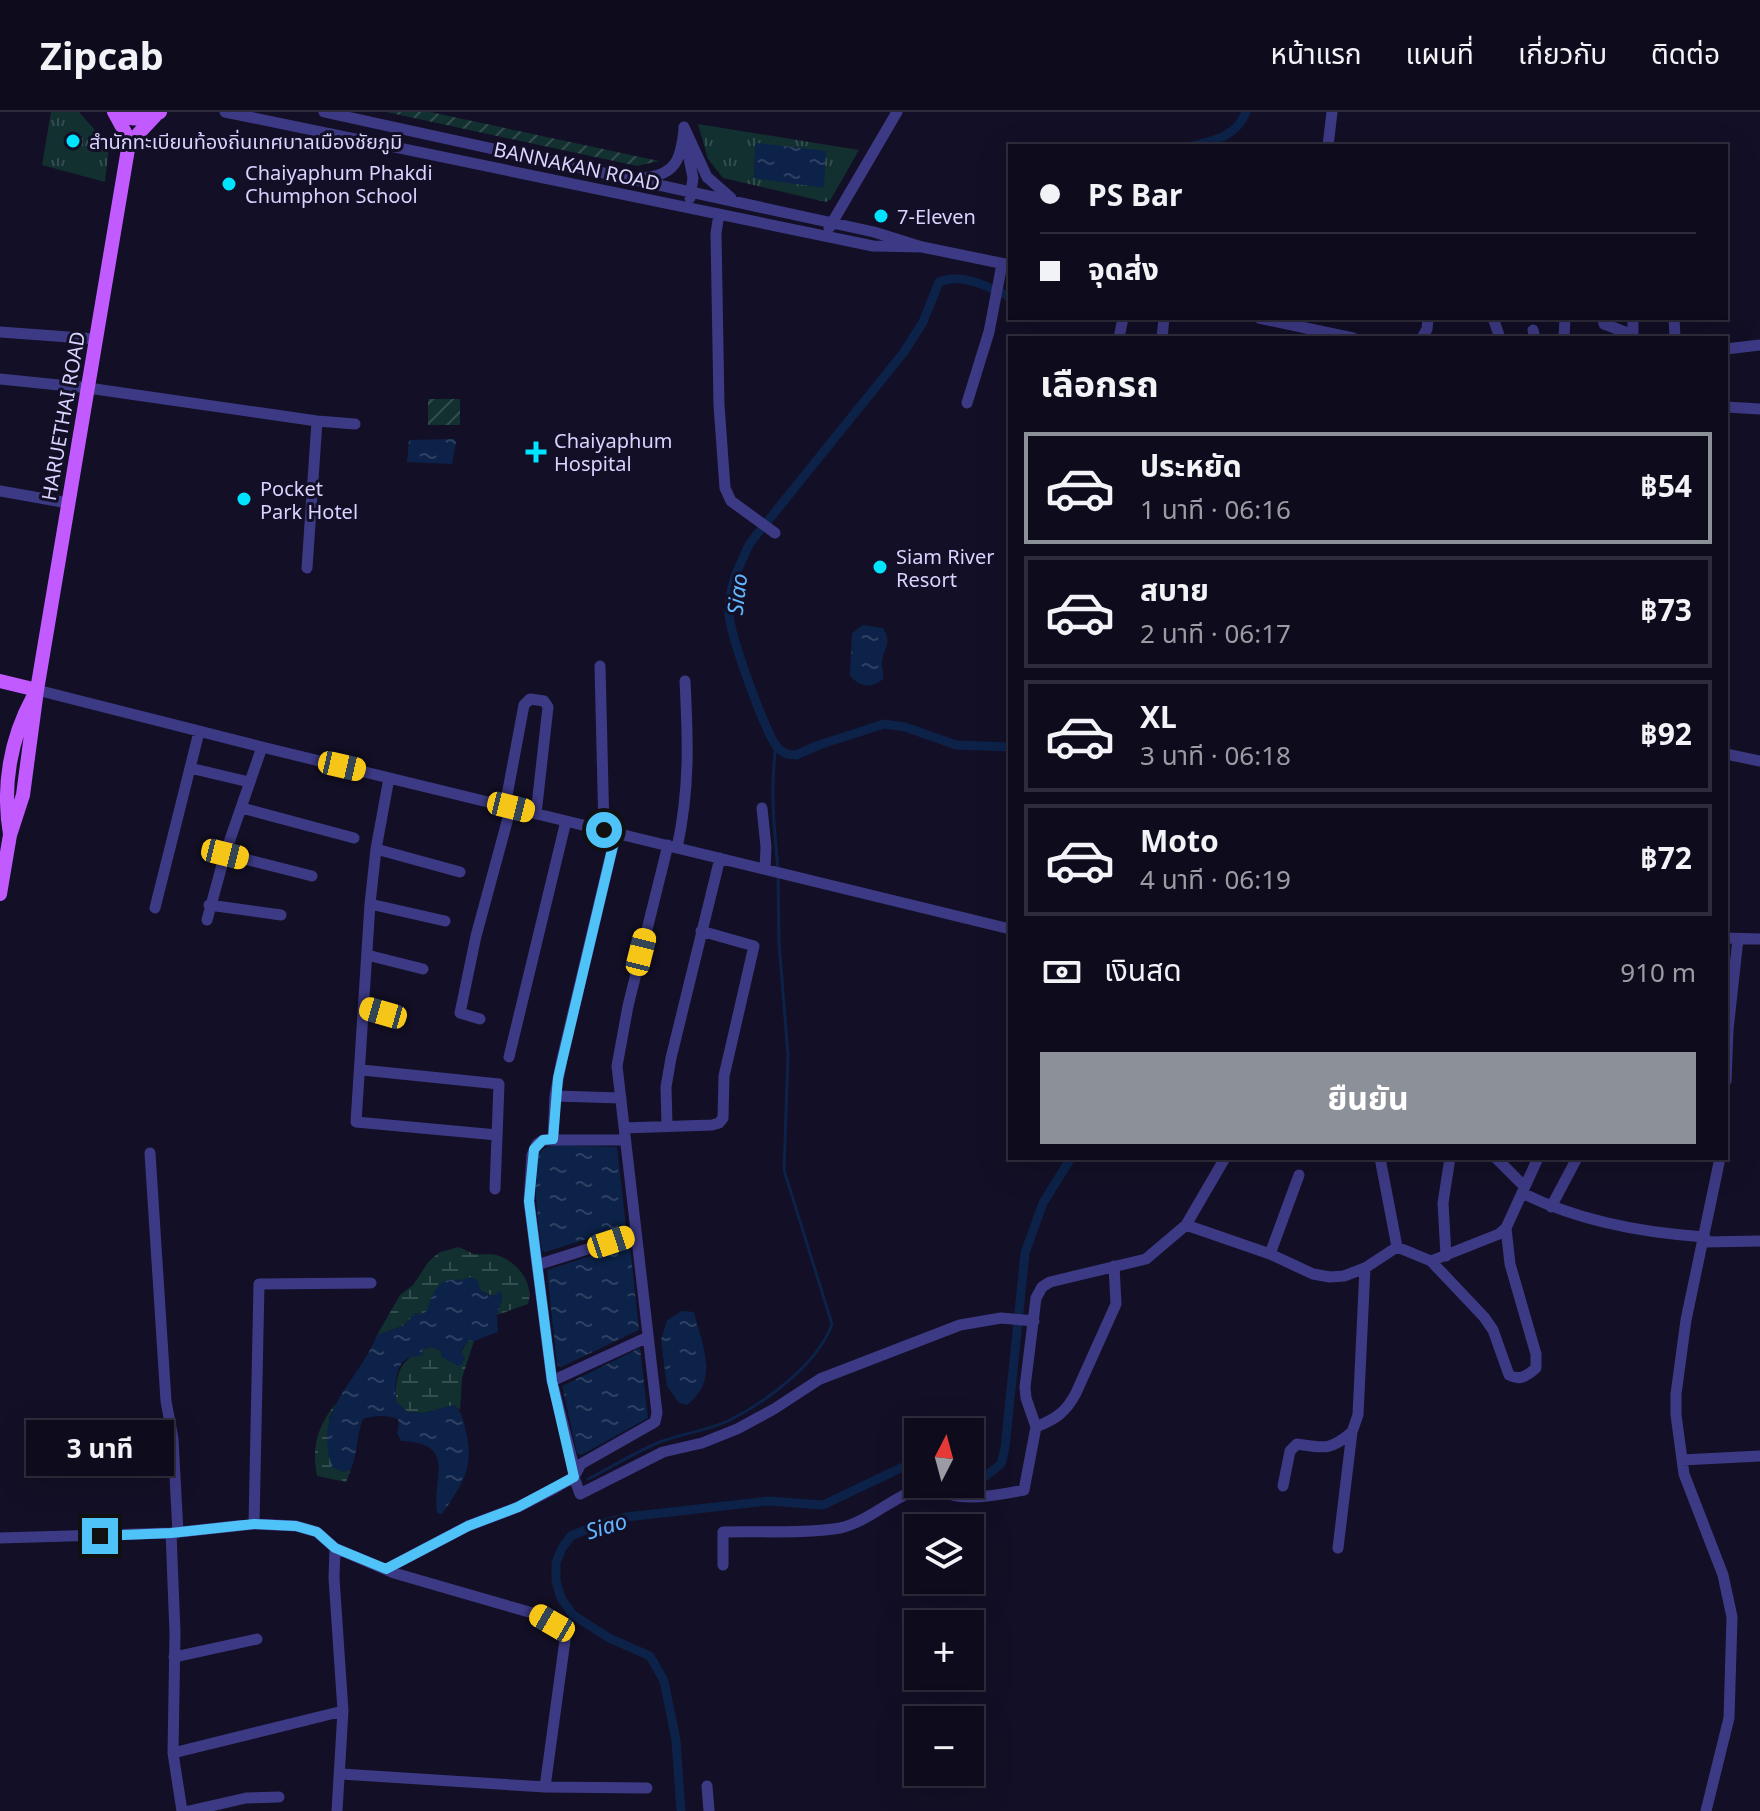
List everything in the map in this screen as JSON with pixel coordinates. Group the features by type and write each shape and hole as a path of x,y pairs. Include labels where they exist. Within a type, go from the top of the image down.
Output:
{"main road":[{"path":"115,112 131,119 143,119 159,113"},
{"path":"115,112 126,134 128,149"},
{"name":"HARUETHAI ROAD","path":"26,724 37,690 128,149 159,113"},
{"path":"0,681 37,690"},
{"path":"0,749 26,724"},
{"path":"10,835 3,775 26,724"},
{"path":"0,894 10,835 23,795 26,724"},
{"path":"3,775 17,778 23,795"},
{"path":"0,815 10,835"}],"street":[{"name":"BANNAKAN ROAD","path":"225,112 873,246 922,247"},
{"path":"293,126 296,112"},
{"name":"BANNAKAN ROAD","path":"324,112 1006,264"},
{"path":"826,236 830,223 897,112"},
{"path":"1328,144 1332,112"},
{"path":"681,113 693,178 688,208"},
{"path":"621,177 657,176 674,166 682,148 684,127"},
{"path":"684,127 707,177 722,193 740,203"},
{"path":"425,153 428,135"},
{"path":"588,187 591,171"},
{"path":"719,214 716,233 719,389 725,488 731,501 775,533"},
{"path":"967,403 989,332 999,277 1006,264"},
{"path":"1268,320 1344,336"},
{"path":"1603,320 1611,328 1633,336"},
{"path":"0,332 96,339"},
{"path":"1728,349 1760,345"},
{"path":"0,379 355,424"},
{"path":"1728,407 1760,409"},
{"path":"307,568 317,421"},
{"path":"0,491 68,503"},
{"path":"553,1139 555,1096 610,831 600,666"},
{"path":"386,1569 468,1526 575,1480 589,1459 655,1422 657,1413 617,1066 628,1006 684,814 689,763 685,681"},
{"path":"37,690 1008,929"},
{"path":"480,1019 460,1013 508,807 524,705 530,699 544,701 548,707 536,814"},
{"path":"155,908 199,732"},
{"path":"207,920 225,854 262,747"},
{"path":"1728,754 1760,761"},
{"path":"190,768 249,782"},
{"path":"389,778 370,904 362,1070 356,1122 497,1135"},
{"path":"242,808 354,838"},
{"path":"762,808 769,870"},
{"path":"509,1057 566,821"},
{"path":"376,849 460,872"},
{"path":"225,854 312,876"},
{"path":"667,1125 666,1087 720,858"},
{"path":"370,904 445,921"},
{"path":"209,905 281,915"},
{"path":"701,931 751,943 754,952 724,1076 722,1120 712,1125 667,1125 624,1134 543,1140 537,1144 532,1155 529,1201 552,1381 580,1494 663,1452 702,1443 737,1429 820,1379 960,1325 1001,1318 1032,1321"},
{"path":"1728,1012 1732,938 1760,939"},
{"path":"367,955 423,969"},
{"path":"365,1008 401,1017"},
{"path":"362,1070 499,1084 495,1189"},
{"path":"555,1096 621,1098"},
{"path":"150,1153 166,1401 173,1439 173,1753 182,1811"},
{"path":"723,1565 723,1532 841,1528 928,1487 953,1496 990,1497 1024,1490 1036,1427 1025,1387 1032,1321 1036,1298 1042,1287 1050,1282 1146,1259 1186,1225 1224,1160"},
{"path":"1380,1160 1397,1247"},
{"path":"1446,1256 1443,1203 1450,1160"},
{"path":"1498,1160 1523,1190 1551,1207 1576,1216 1704,1240 1760,1241"},
{"path":"1431,1261 1499,1234 1506,1228 1537,1160"},
{"path":"1551,1207 1576,1160"},
{"path":"1706,1811 1729,1718 1731,1608 1723,1575 1689,1491 1682,1460 1676,1394 1686,1320 1720,1160"},
{"path":"1270,1254 1299,1175"},
{"path":"1186,1225 1270,1254 1321,1276 1344,1276 1365,1268 1397,1247"},
{"path":"1397,1247 1431,1261 1493,1330 1509,1375 1525,1377 1536,1368 1536,1354 1510,1264 1506,1228"},
{"path":"537,1265 635,1234"},
{"path":"1036,1427 1056,1419 1076,1393 1116,1304 1114,1266"},
{"path":"1338,1548 1352,1432 1358,1415 1365,1268"},
{"path":"254,1524 259,1284 371,1283"},
{"path":"552,1381 648,1337"},
{"path":"1283,1486 1293,1447 1297,1444 1332,1447 1352,1432"},
{"path":"1682,1460 1760,1456"},
{"path":"0,1538 174,1533 254,1524 296,1526 317,1532 335,1548 386,1569 536,1614 566,1633 545,1787"},
{"path":"335,1548 334,1578 343,1711 337,1811"},
{"path":"174,1657 257,1639"},
{"path":"173,1753 343,1711"},
{"path":"341,1774 545,1787 647,1788"},
{"path":"707,1786 709,1811"},
{"path":"189,1811 246,1798 279,1797"}],"green space":[{"path":"51,112 79,112 109,146 105,182 42,165"},
{"path":"386,112 430,112 659,161 637,166"},
{"path":"698,124 859,150 831,199 826,202 723,178 708,159"},
{"path":"428,399 460,399 460,425 428,425"},
{"path":"459,1247 475,1254 499,1256 514,1265 527,1283 528,1304 497,1315 502,1298 500,1292 493,1296 479,1290 420,1315 416,1313 403,1326 377,1335 400,1295 413,1285 429,1261 440,1252"},
{"path":"469,1340 474,1341 462,1378 460,1410 454,1405 423,1413 408,1412 396,1402 398,1374 412,1356 430,1347 451,1359 461,1352"},
{"path":"336,1403 329,1419 343,1472 351,1469 346,1482 317,1476 315,1465 318,1437"}],"water":[{"path":"755,145 826,151 824,188 754,178"},
{"path":"454,439 452,464 407,462 409,440"},
{"path":"863,625 883,628 887,637 882,660 883,679 870,685 857,682 850,675 852,633"},
{"path":"553,1145 617,1147 626,1227 542,1251 536,1170 541,1151"},
{"path":"627,1244 630,1246 639,1330 561,1367 557,1365 547,1270"},
{"path":"470,1277 478,1280 480,1289 486,1294 493,1296 500,1291 498,1332 469,1340 461,1351 465,1358 460,1367 442,1357 440,1350 430,1347 422,1350 423,1355 404,1361 396,1377 396,1402 408,1412 424,1413 454,1405 462,1418 469,1453 466,1474 442,1514 437,1513 436,1456 430,1448 419,1443 401,1441 397,1433 398,1419 380,1416 363,1419 351,1469 343,1472 332,1467 327,1446 328,1428 340,1396 377,1335 403,1326 416,1313 420,1315 427,1311 434,1292 445,1281"},
{"path":"682,1311 694,1312 706,1362 703,1385 687,1405 679,1403 667,1386 661,1340 667,1320"},
{"path":"640,1348 648,1418 581,1455 577,1453 562,1386"}],"waterway":[{"name":"Siao","path":"1200,144 1231,132 1246,112"},
{"name":"Siao","path":"1008,296 966,280 939,282 923,322 904,352 750,543 732,586 729,604 735,642 758,706 773,741 785,753 796,755 884,724 905,727 956,745 1008,747"},
{"path":"776,745 773,792 778,869"},
{"path":"588,1479 651,1446 722,1424 760,1403 803,1367 825,1339 832,1324 784,1170 788,1055 779,943 778,877"},
{"name":"Siao","path":"984,1477 1001,1464 1005,1448 1025,1253 1043,1203 1070,1160"},
{"name":"Siao","path":"681,1811 676,1740 664,1681 650,1656 609,1638 573,1615 561,1598 556,1581 556,1563 562,1548 571,1536 626,1517 769,1501 823,1505 904,1466"}],"place":[{"name":"สำนักทะเบียนท้องถิ่นเทศบาลเมืองชัยภูมิ","path":"73,141"},
{"name":"Chaiyaphum Phakdi Chumphon School","path":"229,184"},
{"name":"7-Eleven","path":"881,216"},
{"name":"Chaiyaphum Hospital","path":"536,452"},
{"name":"Pocket Park Hotel","path":"244,499"},
{"name":"Siam River Resort","path":"880,567"}],"route":[{"path":"100,1536 171,1533 254,1524 296,1526 317,1532 335,1548 386,1569 468,1526 518,1507 574,1477 552,1381 529,1201 534,1149 543,1140 553,1139 558,1078 616,833 604,830"}]}
